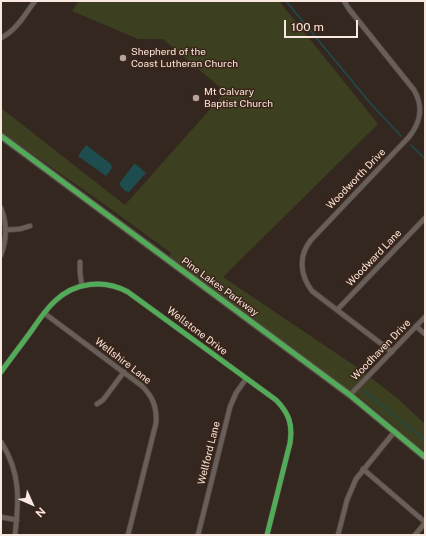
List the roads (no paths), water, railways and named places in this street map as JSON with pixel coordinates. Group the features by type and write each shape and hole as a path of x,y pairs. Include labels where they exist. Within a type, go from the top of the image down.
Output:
{"street":[{"path":"1,38 16,27 35,1"},
{"name":"Woodworth Drive","path":"344,1 414,90 418,100 420,112 418,124 411,135 307,244 303,253 302,266 305,281 312,291 392,352"},
{"name":"Pine Lakes Parkway","path":"1,136 350,395 425,457"},
{"path":"1,208 6,230 1,255"},
{"name":"Woodward Lane","path":"337,310 425,218"},
{"path":"6,230 20,229 30,226"},
{"path":"80,262 82,286"},
{"name":"Wellstone Drive","path":"1,372 44,313 54,302 70,290 94,284 107,284 128,292 246,378 281,405 287,414 292,427 290,443 267,535"},
{"name":"Wellshire Lane","path":"44,313 124,372 147,391 154,402 156,415 154,433 128,535"},
{"name":"Woodhaven Drive","path":"350,395 425,317"},
{"path":"416,326 425,334"},
{"path":"96,404 103,400 124,372"},
{"name":"Wellford Lane","path":"198,535 228,412 234,397 246,378"},
{"path":"338,535 349,495 356,479 363,468 394,431"},
{"path":"1,442 11,461 16,479 18,497 15,535"},
{"path":"363,468 425,523 414,535"},
{"path":"1,517 17,520"}],"water":[{"path":"86,145 111,164 112,168 106,176 78,156"},
{"path":"134,164 146,173 129,192 125,191 119,184"}],"waterway":[{"path":"286,1 371,104 401,136"},
{"path":"411,145 425,159"},
{"path":"364,391 425,440"}],"place":[{"name":"Shepherd of the Coast Lutheran Church","path":"123,58"},
{"name":"Mt Calvary Baptist Church","path":"196,98"}]}
